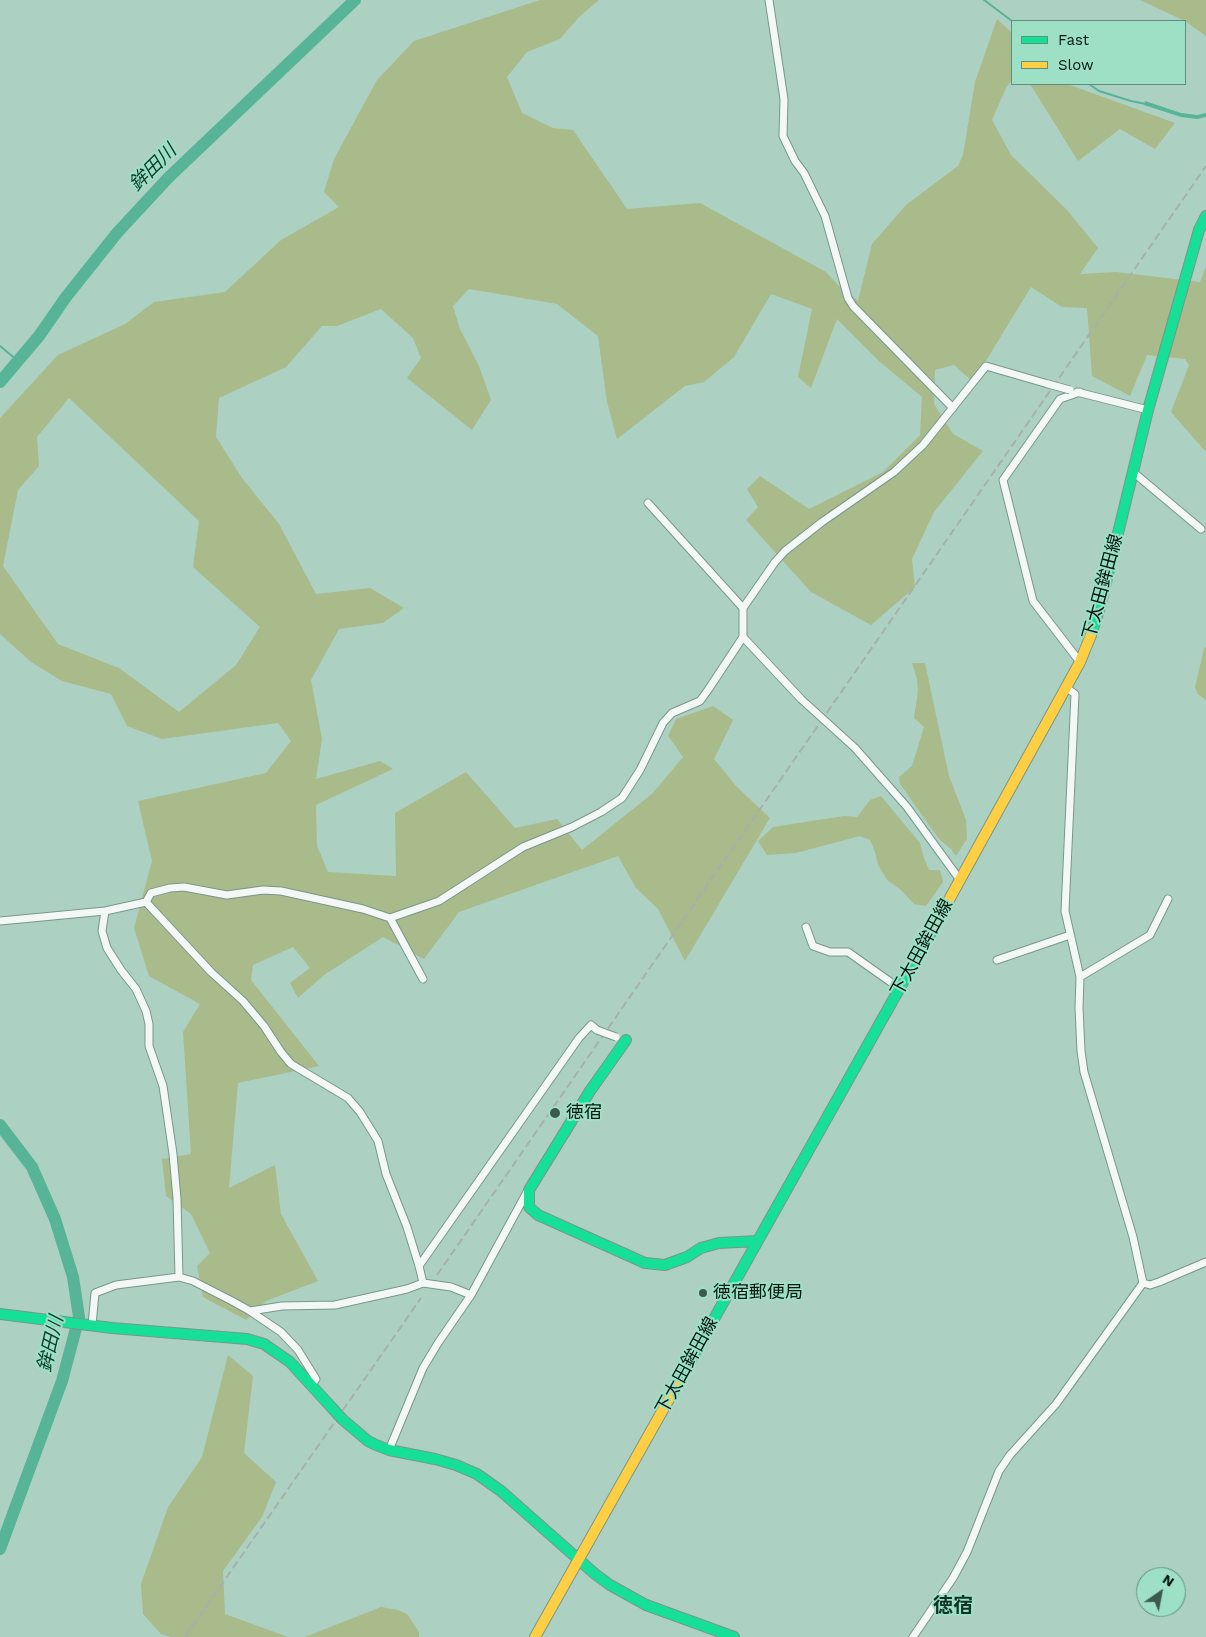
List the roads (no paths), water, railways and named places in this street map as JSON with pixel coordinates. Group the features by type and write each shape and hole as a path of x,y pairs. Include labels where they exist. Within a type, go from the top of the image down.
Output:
{"main road":[{"name":"下太田鉾田線","path":"535,1637 960,880 1080,662 1092,634 1100,607 1148,410 1189,263 1206,216"},
{"path":"621,1039 529,1190 529,1207 538,1215 645,1263 665,1265 687,1257 701,1248 720,1243 757,1241"},
{"path":"0,1314 247,1339 264,1344 290,1362 342,1419 368,1441 389,1450 456,1464 477,1474 501,1491 610,1585 646,1605 734,1637"}],"street":[{"path":"769,0 784,99 783,136 825,216 848,298 853,306 953,408"},
{"path":"0,921 105,911 146,902 151,893 170,888 184,887 227,895 263,890 282,891 363,908 390,918 439,901 523,847 572,827 601,812 622,798 640,770 663,723 672,713 700,701 743,637 743,608 785,551 822,522 894,472 923,445 986,366 1148,410"},
{"path":"1080,392 1060,399 1003,480 1033,601 1080,662"},
{"path":"1133,472 1201,529"},
{"path":"648,503 743,608"},
{"path":"743,637 801,699 855,748 907,807 960,880"},
{"path":"913,1637 967,1552 999,1471 1010,1455 1056,1404 1143,1283 1131,1228 1084,1072 1080,1042 1080,977 1066,911 1075,694 1067,688"},
{"path":"1080,977 1150,935 1168,899"},
{"path":"146,902 211,972 243,1001 264,1026 291,1064 348,1098 360,1112 378,1141 386,1174 408,1227 420,1266 423,1283"},
{"path":"105,911 102,931 107,948 136,989 146,1011 149,1024 149,1046 163,1086 173,1154 177,1199 179,1277"},
{"path":"390,918 423,978"},
{"path":"806,927 813,946 830,952 848,952 899,988"},
{"path":"997,960 1070,935"},
{"path":"420,1266 591,1025 597,1030 621,1039"},
{"path":"389,1450 423,1368 438,1342 472,1295 529,1190"},
{"path":"1143,1283 1159,1282 1206,1262"},
{"path":"89,1324 95,1293 116,1285 179,1277 193,1281 250,1311 281,1332 298,1350 316,1379 311,1387"},
{"path":"250,1311 282,1306 334,1305 407,1289 423,1283 451,1287 472,1295"}],"waterway":[{"name":"鉾田川","path":"0,382 39,336 66,297 117,233 168,178 355,0"},
{"path":"984,0 1011,20"},
{"path":"1090,85 1099,91 1146,104"},
{"path":"0,346 18,361"},
{"name":"鉾田川","path":"0,1125 32,1167 55,1219 73,1277 79,1317 62,1381 0,1549"}],"railway":[{"path":"437,1275 1206,166"},
{"path":"185,1637 421,1298"}],"place":[{"name":"徳宿","path":"555,1113"},
{"name":"徳宿郵便局","path":"703,1293"}],"district":[{"name":"徳宿","path":"953,1606"}]}
